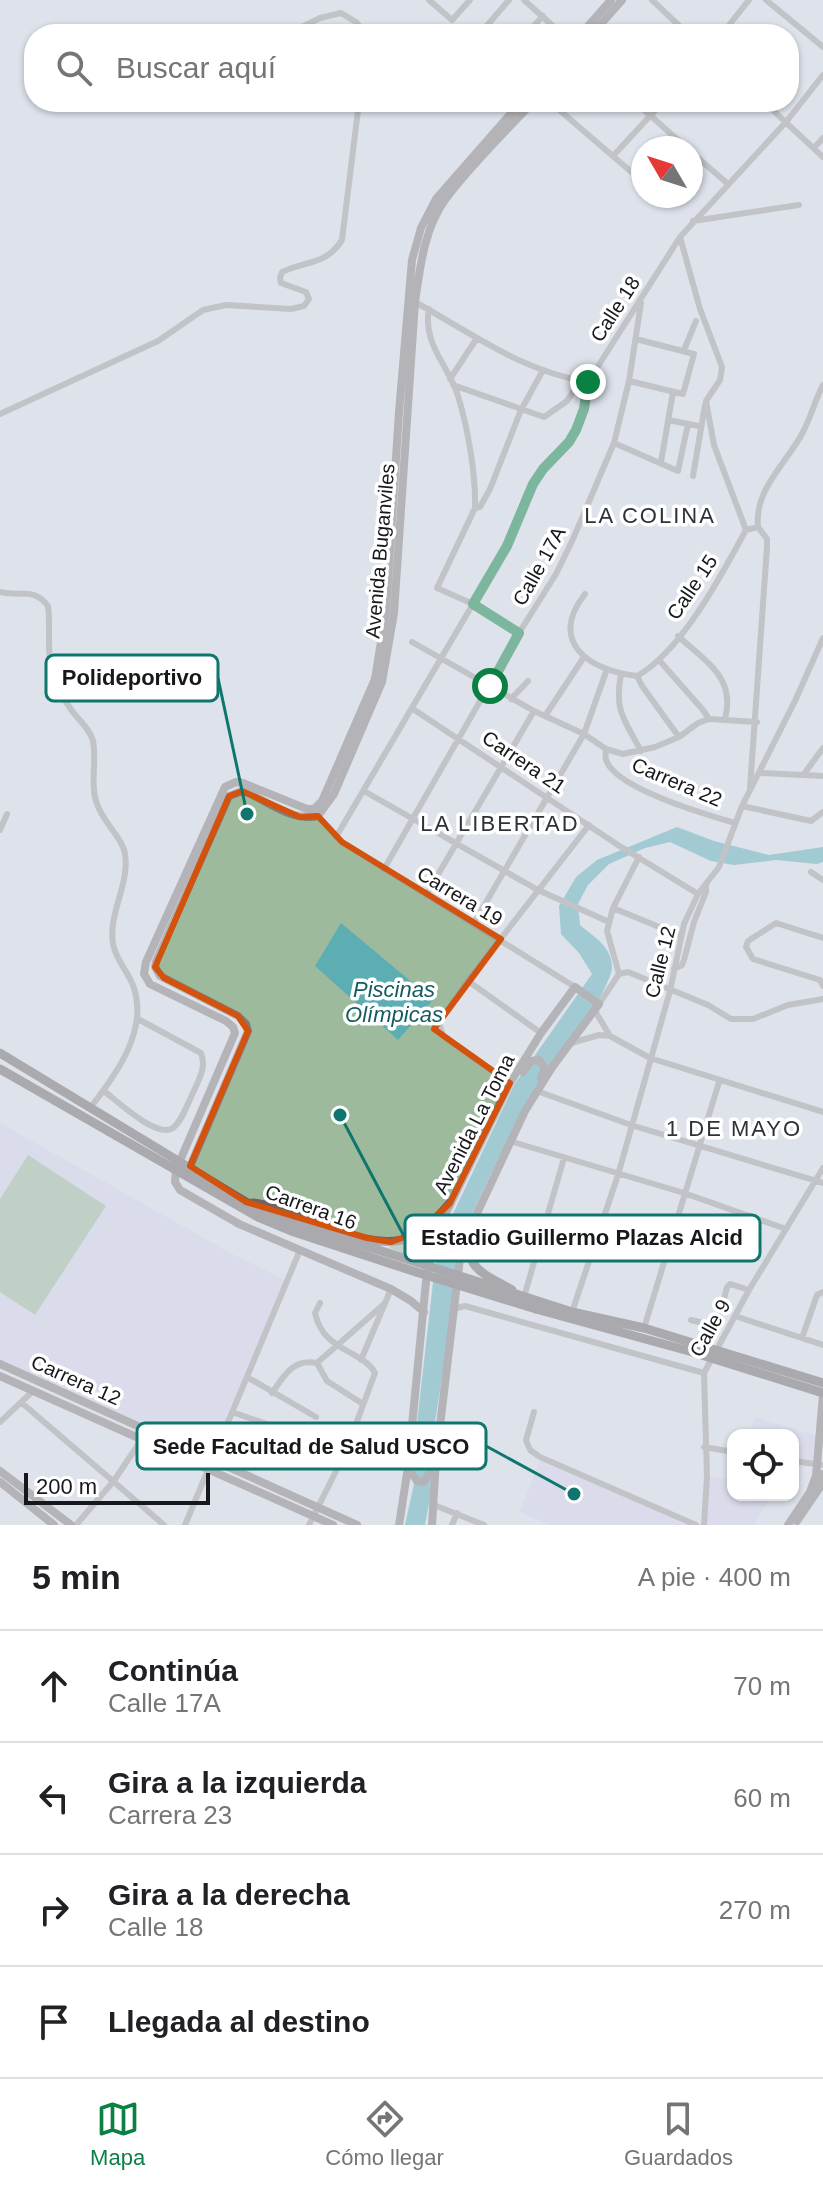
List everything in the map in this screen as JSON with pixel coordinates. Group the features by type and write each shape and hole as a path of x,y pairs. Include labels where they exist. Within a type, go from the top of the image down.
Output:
{"main road":[{"path":"590,24 611,0"},
{"path":"601,24 622,0"},
{"name":"Avenida Buganviles","path":"316,813 375,679 386,611 412,260 421,228 436,199 512,112"},
{"name":"Avenida Buganviles","path":"316,813 334,794 382,682 394,613 415,302 430,231 444,201 524,112"},
{"path":"183,1168 235,1033 226,1021 146,981 146,962 225,787 236,782 243,783 316,813"},
{"path":"316,813 300,817 242,791 229,796 156,961 155,967 160,976 238,1016 248,1031 175,1182 184,1194 239,1224 391,1289 424,1312"},
{"name":"Carrera 19","path":"577,988 597,1006"},
{"name":"Avenida La Toma","path":"399,1525 434,1237 510,1083 541,1033 577,988"},
{"name":"Avenida La Toma","path":"432,1525 436,1459 460,1258 470,1228 525,1111 597,1006"},
{"name":"Carrera 16","path":"0,1053 273,1224 572,1312 644,1328 823,1394"},
{"path":"505,1096 531,1061 541,1063 544,1072 525,1111"},
{"name":"Carrera 16","path":"1,1073 246,1202 296,1224 536,1309 823,1383"},
{"path":"246,1202 263,1204 381,1242 413,1236 450,1203"},
{"path":"470,1228 467,1253 477,1270 520,1295"},
{"name":"Carrera 12","path":"0,1364 211,1464 311,1520 333,1525"},
{"name":"Carrera 12","path":"0,1376 142,1439 319,1507 357,1525"},
{"path":"794,1525 820,1481 823,1394"},
{"path":"408,1467 417,1481 424,1482 436,1459"},
{"path":"0,1471 3,1484 54,1525"},
{"path":"788,1525 820,1481"},
{"path":"3,1484 74,1525"}],"street":[{"path":"429,0 452,20 470,0"},
{"path":"488,24 509,0"},
{"path":"524,0 551,24"},
{"path":"652,0 677,24"},
{"path":"730,24 749,0"},
{"path":"766,0 795,24"},
{"path":"308,24 341,13 358,24"},
{"path":"535,24 543,16"},
{"path":"799,27 823,47"},
{"name":"Calle 18","path":"799,105 823,75"},
{"path":"0,414 158,341 203,310 226,305 291,309 304,306 309,299 306,292 281,283 280,278 282,272 293,267 319,261 335,251 342,240 358,112"},
{"path":"562,112 631,172"},
{"path":"646,112 673,136"},
{"path":"613,156 654,112"},
{"path":"775,112 823,157"},
{"name":"Calle 18","path":"336,837 507,546 533,484 576,430 584,409 584,381 680,237 794,112"},
{"path":"814,148 823,138"},
{"path":"703,162 728,184"},
{"path":"693,221 799,205"},
{"path":"680,237 700,309 722,367 720,380 706,401 699,426 693,476"},
{"name":"Calle 17A","path":"384,869 556,574 614,443 629,381 642,298"},
{"path":"415,302 509,357 542,372 584,381 567,401 544,417 452,382"},
{"path":"429,309 426,320 428,335 452,382 467,442 475,496 475,508 437,588 473,604 519,633"},
{"path":"684,350 696,321"},
{"path":"452,382 477,338"},
{"path":"629,381 683,394 694,354 636,339"},
{"path":"475,508 480,507 490,489 521,410 542,372"},
{"path":"750,791 767,547 767,539 758,527 757,516 760,500 803,432 823,385"},
{"path":"661,462 673,392"},
{"path":"706,401 714,445 746,530 758,527"},
{"path":"668,420 699,426"},
{"path":"614,443 678,471 688,424"},
{"name":"Calle 15","path":"637,676 659,660 700,609 746,530"},
{"path":"0,592 10,595 36,594 48,606 53,674 70,708 92,738 95,800 107,825 124,849 127,868 114,916 113,943 135,991 138,1019 118,1069 90,1108"},
{"path":"585,594 570,627 572,643 584,657 607,669 637,676 679,737"},
{"path":"678,636 723,677 729,702 725,719"},
{"name":"Carrera 22","path":"412,642 511,699 584,734 606,749 605,759 611,768 633,784 696,812 735,823"},
{"name":"Calle 12","path":"572,1312 618,1175 670,991 681,936 698,894 719,867 742,806 822,642"},
{"path":"545,716 584,657"},
{"path":"659,660 709,719"},
{"path":"474,923 584,734 607,669"},
{"path":"621,674 617,696 619,709 641,751"},
{"path":"511,699 528,681"},
{"name":"Carrera 21","path":"413,709 618,845 698,894"},
{"path":"426,895 534,711"},
{"path":"606,749 623,754 641,751 679,737 709,719 757,722"},
{"path":"804,774 823,748"},
{"path":"760,773 823,776"},
{"path":"364,791 538,890 609,922"},
{"name":"Carrera 22","path":"742,806 811,821 823,812"},
{"name":"Carrera 19","path":"316,813 336,837 577,988"},
{"path":"0,830 7,814"},
{"path":"510,1083 440,1032 439,1023 589,825"},
{"path":"637,856 609,922 607,939 619,974 628,972 708,1005 731,1019 753,1019 788,1005 823,999"},
{"path":"811,872 823,880"},
{"path":"674,969 684,960 706,884"},
{"path":"613,908 681,936"},
{"path":"822,982 753,959 746,947 748,941 776,923 823,938"},
{"name":"Avenida La Toma","path":"597,1006 619,974"},
{"path":"468,981 541,1033"},
{"name":"Carrera 19","path":"597,1006 610,1036"},
{"path":"104,1091 153,1128 165,1131 174,1127 181,1118 202,1073 205,1063 201,1053 138,1019"},
{"path":"570,1043 599,1035 610,1036 650,1058 719,1082 822,1109"},
{"path":"644,1328 719,1082"},
{"path":"537,1091 631,1125 819,1182"},
{"path":"513,1142 684,1193 786,1229"},
{"path":"520,1295 564,1158"},
{"name":"Calle 9","path":"704,1525 707,1477 704,1373 749,1290 819,1182 823,1168"},
{"path":"185,1525 300,1250"},
{"path":"691,1320 715,1326 727,1287 730,1284 749,1290"},
{"path":"361,1360 391,1289"},
{"path":"802,1338 821,1293"},
{"path":"311,1520 346,1451 375,1373 361,1360 337,1348 318,1325 315,1313 320,1303"},
{"path":"272,1393 290,1368 299,1363 317,1363 383,1305"},
{"path":"453,1309 465,1306 704,1373"},
{"path":"735,1316 823,1345"},
{"path":"317,1363 327,1381 363,1404"},
{"path":"247,1377 316,1417"},
{"path":"0,1422 33,1391"},
{"path":"22,1403 164,1525"},
{"path":"232,1412 382,1464 408,1467"},
{"path":"534,1412 526,1440 530,1450 540,1457 696,1525"},
{"path":"74,1525 113,1482 142,1439"},
{"path":"704,1447 727,1451"},
{"path":"799,1462 820,1465"},
{"path":"434,1505 484,1525"},
{"path":"452,1525 457,1513"}],"highlighted area":[{"path":"242,791 300,817 318,816 342,842 501,939 434,1029 510,1083 450,1203 421,1231 391,1242 367,1238 246,1202 190,1166 248,1031 238,1016 164,978 155,967 229,796"}],"shaded area":[{"path":"0,1123 236,1256 287,1281 213,1459 0,1361"},
{"path":"755,1417 794,1429 752,1429"},
{"path":"799,1431 820,1437 818,1465 799,1462"},
{"path":"540,1460 696,1525 549,1525 520,1512"},
{"path":"707,1477 727,1478 727,1501 769,1501 754,1525 704,1525"}],"green space":[{"path":"242,791 287,812 318,816 342,842 501,939 442,1018 440,1032 509,1082 437,1234 428,1262 389,1248 391,1243 246,1202 190,1166 247,1038 246,1024 164,978 156,961 226,801"},
{"path":"28,1155 106,1206 35,1315 0,1292 0,1199"}],"water":[{"path":"677,827 714,841 769,855 823,847 823,862 776,860 734,865 711,861 670,842 645,848 609,864 588,885 578,904 580,925 609,954 612,967 608,981 584,1024 510,1137 461,1237 435,1422 425,1525 405,1525 414,1484 417,1423 434,1274 442,1237 514,1085 592,974 579,953 561,934 559,906 576,877 597,860"},
{"name":"Piscinas Olímpicas","path":"341,923 433,1000 398,1040 315,966"}],"place":[{"name":"Polideportivo","path":"247,814"},
{"name":"Estadio Guillermo Plazas Alcid","path":"340,1115"},
{"name":"Sede Facultad de Salud USCO","path":"574,1494"}],"district":[{"name":"LA COLINA","path":"650,515"},
{"name":"LA LIBERTAD","path":"500,823"},
{"name":"1 DE MAYO","path":"734,1128"}],"route":[{"path":"490,686 519,633 473,604 507,546 533,484 576,430 584,409 588,382"}]}
